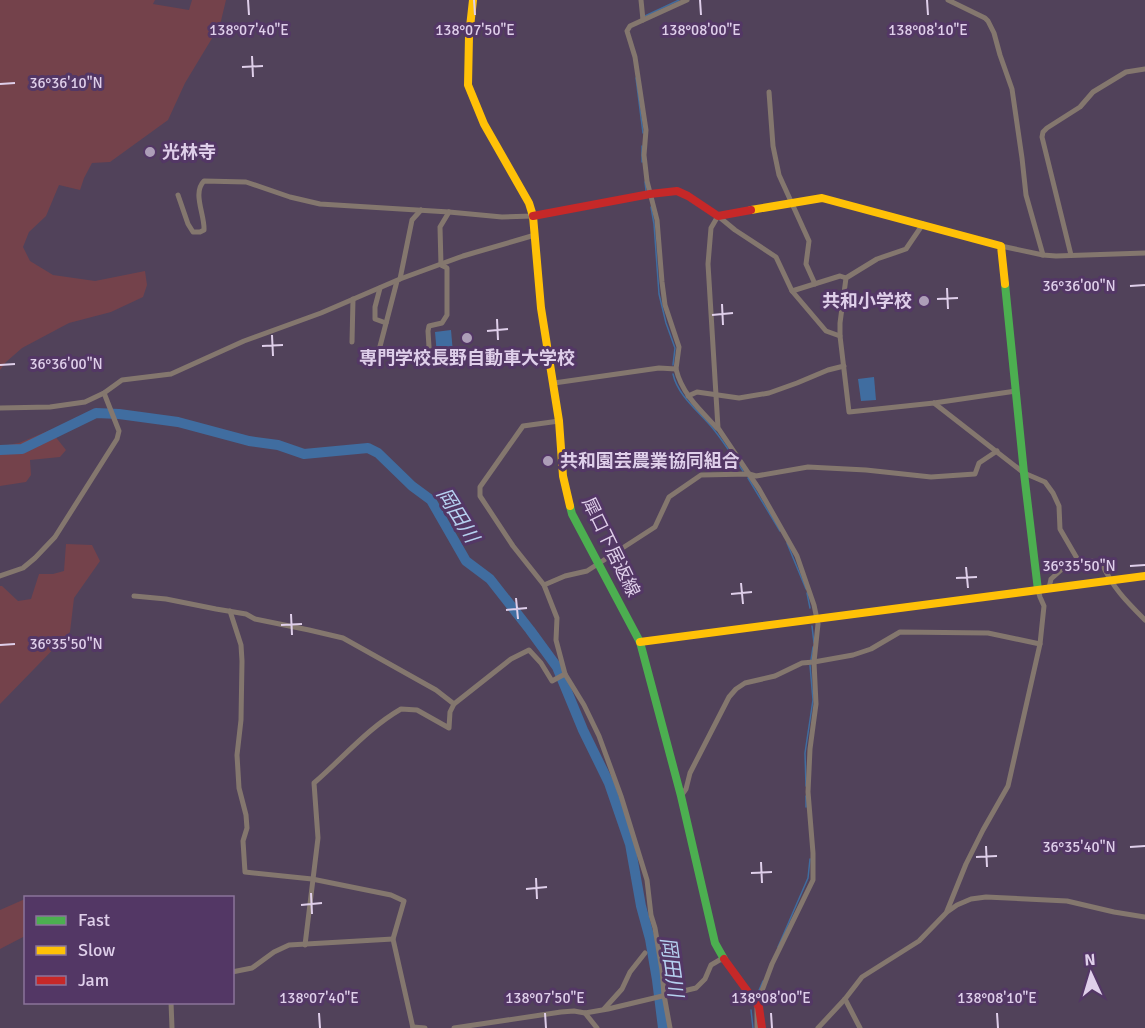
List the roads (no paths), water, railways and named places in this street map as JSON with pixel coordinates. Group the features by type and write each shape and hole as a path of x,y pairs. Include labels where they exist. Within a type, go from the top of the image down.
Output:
{"street":[{"name":"犀口下居返線","path":"473,0 469,36 468,85 484,124 529,203 533,216 541,308 560,421 563,476 572,514 640,642 681,795 715,943 723,958 759,1007 762,1028"},
{"path":"641,0 643,18"},
{"path":"687,0 643,18 630,26 627,32 635,57 646,130 644,155 647,181 657,220 665,304 679,347 676,369 688,396 718,428 749,474 797,556 817,619 812,662 816,704 810,749 808,792 813,880 772,964 757,1004 757,1028"},
{"path":"948,0 985,18 994,33 1012,89 1026,195 1043,255"},
{"path":"1071,255 1042,137 1043,132 1080,107 1093,92 1126,72 1145,69"},
{"path":"769,92 773,146 780,175 809,241 806,264 815,284"},
{"path":"178,195 188,224 193,232 200,232 204,230 205,222 199,199 199,186 204,181 246,182 290,197 320,204 502,217 533,216 677,191 688,196 776,257 792,291 826,331 840,336"},
{"path":"718,428 708,264 711,228 718,216 822,198 1043,255 1145,253"},
{"path":"378,360 412,220 421,210"},
{"path":"441,265 440,227 449,212"},
{"path":"792,291 840,276 846,278 877,259 906,249 923,224"},
{"path":"0,408 50,407 85,402 122,381 171,374 244,341 320,314 398,280 463,256 535,235"},
{"path":"947,912 982,830 1008,786 1040,644 1044,606 1038,590 1024,473 1001,246"},
{"path":"429,347 429,326 442,323 447,315 447,268 441,265"},
{"path":"846,278 840,336 849,412 934,403 1016,390"},
{"path":"380,288 375,307 375,319 386,323"},
{"path":"352,342 353,299"},
{"path":"688,396 698,392 739,398 769,393 843,366"},
{"path":"554,383 659,368 676,369"},
{"path":"0,576 23,568 56,537 117,439 119,431 104,393"},
{"path":"934,403 1024,473 1045,482 1059,506 1060,529 1078,560"},
{"path":"560,421 524,426 480,487 480,496 513,546 544,585 556,618 556,640 565,674 599,736 629,819 647,880 670,1028"},
{"path":"544,585 565,576 587,571 655,527 669,497 701,475 749,474 756,476 808,467 931,477 975,474 979,463 997,451"},
{"path":"1049,588 1051,579 1078,560 1101,562 1109,580 1145,620"},
{"path":"640,642 1145,576"},
{"path":"134,596 166,599 246,614 255,619 343,638 436,690 454,704"},
{"path":"230,611 241,645 242,661 241,720 237,755 239,788 247,828 243,841 245,872 312,879 391,895 404,901 393,939 413,1028 425,1028"},
{"path":"681,795 686,789 690,773 729,697 745,683 775,676 802,663 853,655 900,633 988,633 1040,644"},
{"path":"305,945 318,838 314,783 377,725 401,709 417,710 449,728 450,712 454,704 511,659 529,650 541,663 552,681 565,674"},
{"path":"818,1028 862,977 919,941 957,904 971,899 986,897 1067,901 1114,912 1145,916"},
{"path":"234,972 252,968 274,952 289,945 393,939"},
{"path":"604,1010 645,953"},
{"path":"454,1028 561,1012 585,1013 604,1010 696,988 705,979 711,965 723,958"},
{"path":"845,999 860,1028"},
{"path":"171,1004 172,1028"},
{"path":"585,1013 597,1028"}],"water":[{"path":"451,330 453,353 437,355 435,332"},
{"path":"874,377 876,400 861,401 858,379"}],"waterway":[{"path":"645,16 679,0"},
{"path":"636,78 643,133"},
{"path":"642,146 642,162"},
{"path":"645,182 646,191"},
{"path":"651,207 659,294 675,348 673,365"},
{"path":"673,374 685,397 715,431 743,471"},
{"name":"岡田川","path":"0,450 22,449 96,413 178,422 249,441 278,445 304,454 368,448 378,453 412,486 431,500 466,561 490,579 557,667 583,730 609,783 630,844 641,906 650,939 663,1028"},
{"path":"748,478 780,531"},
{"path":"787,543 806,589"},
{"path":"807,593 810,608"},
{"path":"812,626 814,643"},
{"path":"811,660 813,647"},
{"path":"806,786 805,753 813,700 810,665"},
{"path":"806,796 806,807"},
{"path":"778,947 808,878 810,859"},
{"path":"757,995 763,981"},
{"path":"751,1010 753,1028"}],"place":[{"name":"光林寺","path":"150,152"},
{"name":"共和小学校","path":"924,301"},
{"name":"専門学校長野自動車大学校","path":"467,338"},
{"name":"共和園芸農業協同組合","path":"548,461"}]}
